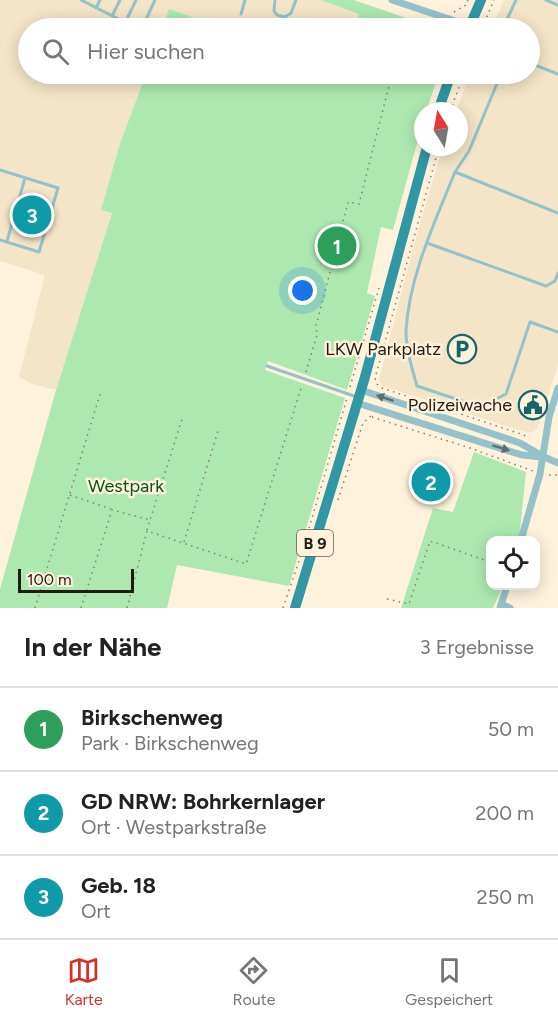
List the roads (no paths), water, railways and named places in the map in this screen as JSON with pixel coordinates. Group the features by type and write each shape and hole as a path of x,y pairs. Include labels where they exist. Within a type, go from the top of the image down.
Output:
{"main road":[{"path":"473,18 482,0"},
{"path":"441,102 448,84"},
{"name":"B 9","path":"295,608 401,249 426,156"}],"street":[{"path":"392,0 443,18"},
{"path":"522,536 540,474 549,417 558,388"},
{"path":"356,396 375,409 522,454 544,457"},
{"path":"356,396 380,396 520,443 558,463"},
{"path":"506,590 501,606 510,608"}],"lane":[{"path":"82,0 116,18"},
{"path":"96,8 100,0"},
{"path":"112,16 120,0"},
{"path":"127,18 136,0"},
{"path":"147,18 155,0"},
{"path":"241,14 245,0"},
{"path":"275,0 274,11 277,15 285,16 291,13 296,0"},
{"path":"508,18 516,0"},
{"path":"546,0 558,5"},
{"path":"540,67 558,74"},
{"path":"497,84 470,151 455,172 427,243 415,282 406,333 417,386 480,407 506,394 530,322 558,332"},
{"path":"0,170 58,189 39,252 0,240"},
{"path":"455,172 558,213"},
{"path":"7,241 25,178"},
{"path":"427,243 546,286 555,281 558,273"},
{"path":"267,366 356,396"}],"place":[{"name":"Geb. 18","path":"32,215"},
{"name":"Birkschenweg","path":"337,246"},
{"name":"LKW Parkplatz","path":"462,349"},
{"name":"Polizeiwache","path":"533,405"},
{"name":"GD NRW: Bohrkernlager","path":"431,482"}],"park label":[{"name":"Westpark","path":"126,486"}]}
